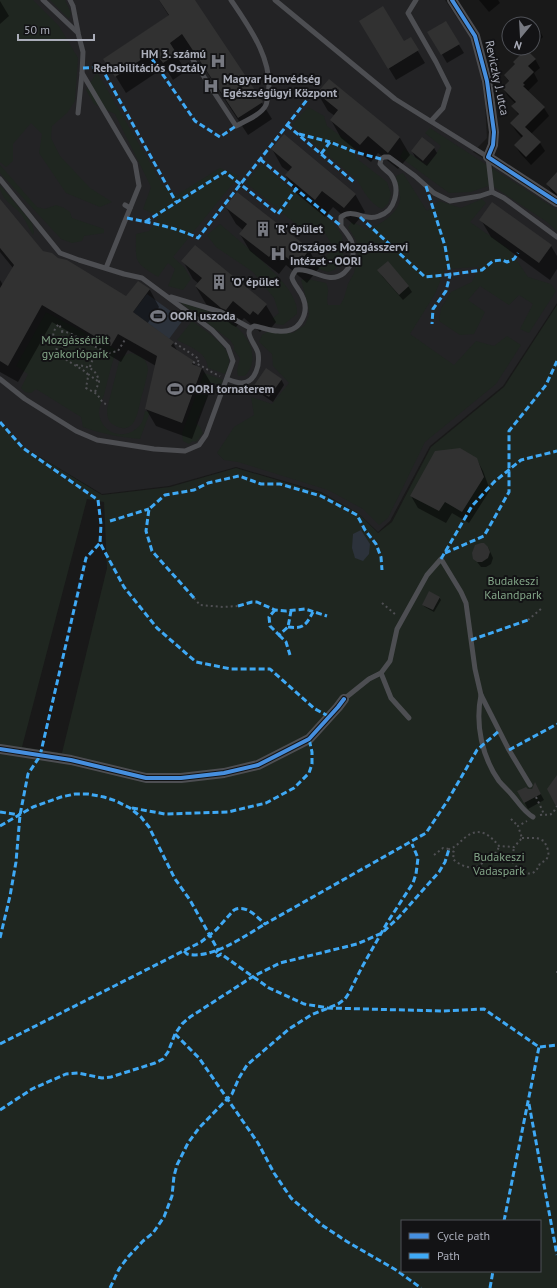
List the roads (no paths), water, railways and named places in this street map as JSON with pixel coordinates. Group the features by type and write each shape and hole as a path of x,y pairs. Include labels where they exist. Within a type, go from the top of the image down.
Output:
{"street":[{"name":"Reviczky J. utca","path":"452,0 475,36 487,81 494,132 493,145 488,157"},
{"path":"488,157 557,202"},
{"path":"0,749 71,760 146,778 181,778 224,773 258,765 309,740 344,699"}],"lane":[{"path":"43,0 78,33"},
{"path":"70,0 73,6 83,52 78,113"},
{"path":"193,60 236,126 258,114 266,106 270,85 267,66 261,51 231,0"},
{"path":"275,0 395,99 488,157 492,192"},
{"path":"416,0 408,13 449,88 443,108 431,122"},
{"path":"82,73 135,163 139,186 130,208 120,226 106,268"},
{"path":"167,296 221,312 250,328 254,326 282,331 296,328 305,314 306,304 292,278 296,270 301,269 328,278 335,278 341,275 351,264 354,250 351,238 341,226 341,217 348,213 354,213 360,217 370,218 380,216 388,211 394,203 396,194 395,184 391,175 380,164 381,159 384,157 389,157 415,176 434,193 450,201 480,196 492,192 504,198 557,237"},
{"path":"0,179 60,253 124,274 142,278 212,330 228,347 233,361 206,435 199,445 185,451 154,449 97,440 76,431 25,399 0,379"},
{"path":"125,205 130,208"},
{"path":"227,379 243,383 248,381 256,372 259,360 258,352 250,337 250,328"},
{"path":"344,699 381,672 390,661 397,628 427,575 441,559 466,603 475,669 481,695 509,750 530,785"},
{"path":"381,672 391,698 409,718"},
{"path":"481,695 478,709 484,750 490,767 500,783 512,795 525,812 533,818"}],"place":[{"name":"HM 3. számú Rehabilitációs Osztály","path":"218,61"},
{"name":"Magyar Honvédség Egészségügyi Központ","path":"211,86"},
{"name":"'R' épület","path":"263,229"},
{"name":"Országos Mozgásszervi Intézet - OORI","path":"278,254"},
{"name":"'O' épület","path":"219,282"},
{"name":"OORI uszoda","path":"158,316"},
{"name":"OORI tornaterem","path":"175,389"}],"park label":[{"name":"Mozgássérült gyakorlópark","path":"75,347"},
{"name":"Budakeszi Kalandpark","path":"513,588"},
{"name":"Budakeszi Vadaspark","path":"499,864"}]}
